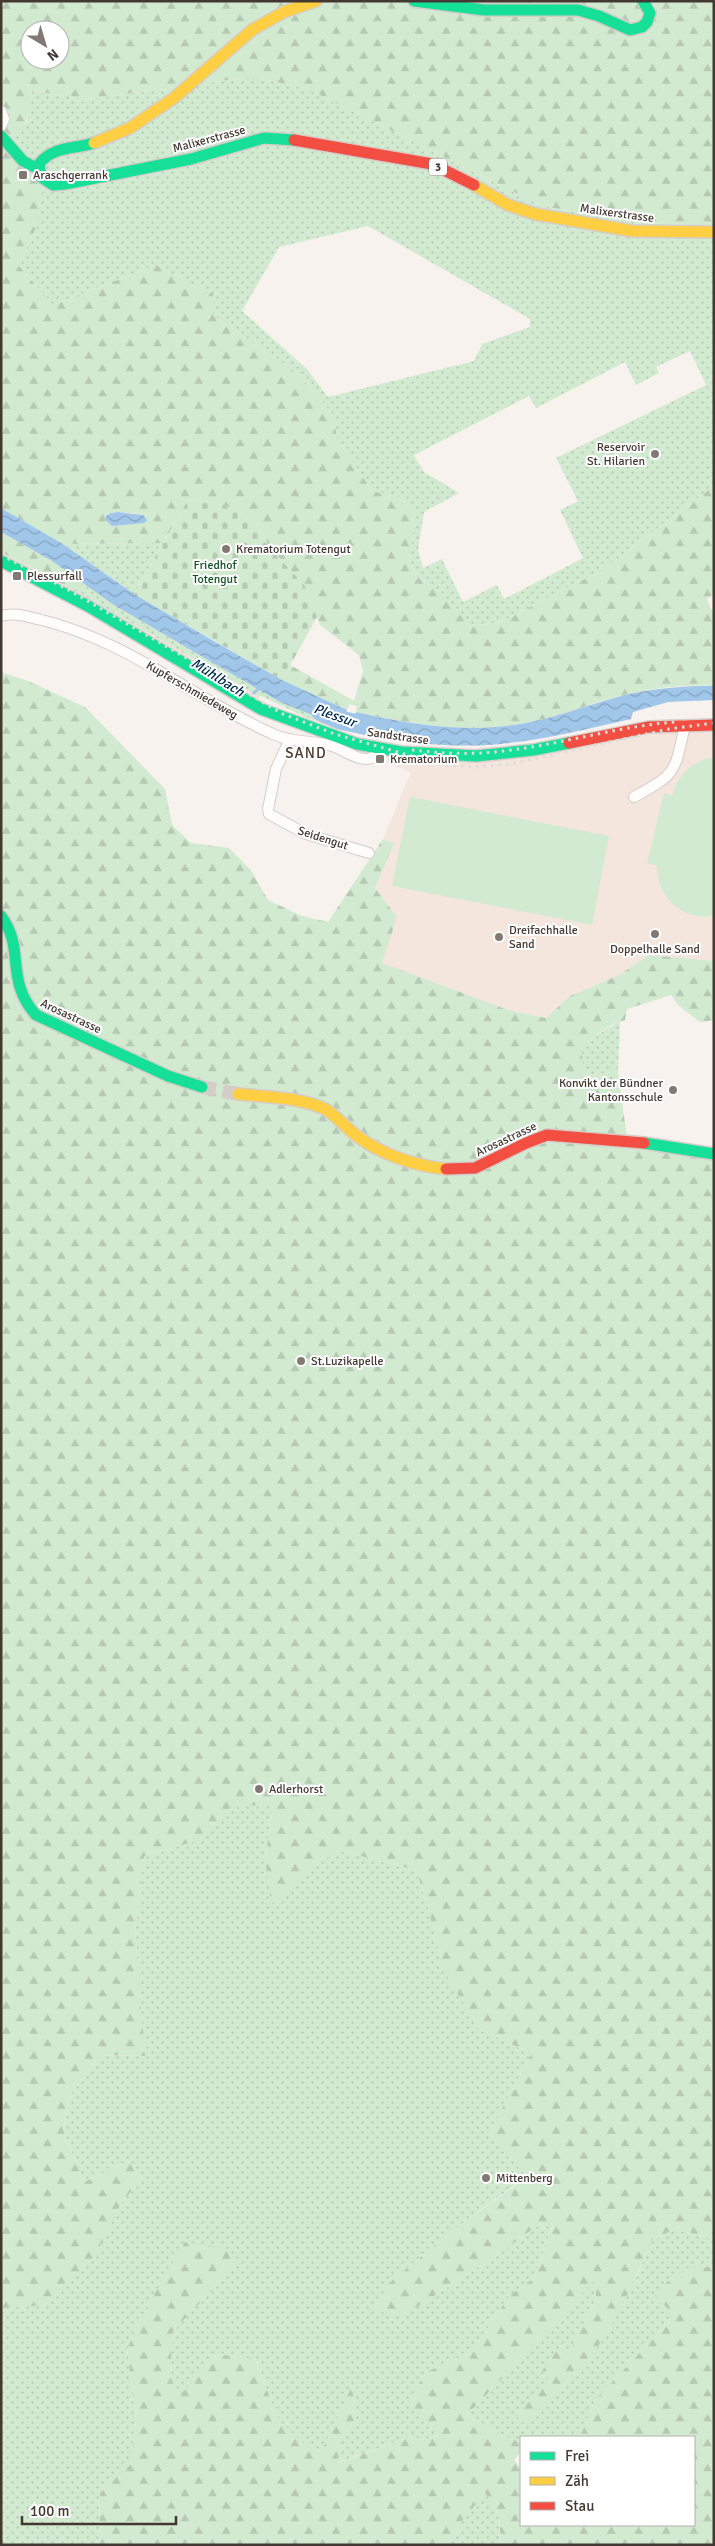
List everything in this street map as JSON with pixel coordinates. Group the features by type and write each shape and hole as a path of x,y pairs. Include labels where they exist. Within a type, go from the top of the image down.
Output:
{"main road":[{"path":"1,136 23,162 38,168 41,160 48,154 93,144 136,125 174,98 252,30 284,12 316,1"},
{"path":"414,1 484,10 578,10 599,16 626,30 635,30 642,27 649,18 649,9 643,1"},
{"name":"Malixerstrasse","path":"38,168 44,181 59,185 196,158 264,138 283,138 432,164 452,172 508,205 535,214 632,230 714,232"},
{"name":"Sandstrasse","path":"1,561 88,606 261,709 332,736 378,748 437,755 496,755 532,750 630,730 685,725 714,725"},
{"path":"1,916 8,924 11,932 4,967"},
{"name":"Arosastrasse","path":"6,980 14,997 30,1012 163,1074 202,1087"},
{"name":"Arosastrasse","path":"238,1094 318,1107 332,1114 358,1138 371,1145 420,1164 446,1170 463,1170 486,1164 534,1138 547,1135 632,1142 714,1154"}],"street":[{"path":"1,112 4,119 1,126"},
{"name":"Kupferschmiedeweg","path":"1,616 20,615 67,627 108,642 224,710 272,734 290,739 325,744 365,760 374,757 378,748"},
{"path":"634,797 670,775 677,758 685,725"},
{"name":"Seidengut","path":"290,739 274,772 268,809 269,814 301,832 369,853"}],"shaded area":[{"path":"1,552 81,594 260,697 255,705 1,561"},
{"path":"665,729 677,733 714,732 714,961 649,955 619,975 570,996 546,1018 508,1010 381,963 397,917 375,888 394,845 383,839 411,772 387,763 388,755 428,759"}],"green space":[{"path":"1,1 714,1 714,226 642,223 542,206 306,88 251,77 88,99 32,91 28,114 23,127 6,142 44,181 37,225 19,266 53,305 156,265 213,294 213,315 298,374 331,412 338,440 372,491 401,498 414,513 410,561 416,576 442,593 470,627 501,622 604,569 714,486 714,594 707,599 714,616 714,686 677,686 640,692 604,700 537,721 482,728 419,724 356,712 357,706 349,704 347,710 282,680 290,665 354,701 363,671 359,655 320,625 305,586 271,549 257,524 225,505 188,500 163,543 63,544 1,508","holes":["111,513 141,514 146,521 112,526 106,520"]},
{"path":"251,77 306,88 542,206 642,223 714,226 714,486 604,569 501,622 470,627 442,593 416,576 410,561 414,513 401,498 372,491 338,440 331,412 298,374 213,315 156,265 53,305 19,266 37,225 6,142 27,122 32,91 88,99","holes":["368,226 530,319 530,327 482,344 474,361 328,397 307,369 242,311 279,247","690,351 706,385 556,458 578,501 560,510 583,558 504,599 497,585 463,602 442,559 423,568 418,550 424,512 459,493 424,472 414,455 529,396 536,408 625,362 636,385 659,373 656,367"]},
{"name":"Friedhof Totengut","path":"188,500 225,505 257,524 271,549 305,586 317,617 282,680 134,594"},
{"path":"1,532 52,561 87,585 81,594 1,552"},
{"path":"163,543 134,594 63,544"},
{"path":"87,585 114,605 280,701 342,727 341,730 305,717 260,697 81,594"},
{"path":"1,672 28,681 85,707 165,789 172,825 191,843 229,848 250,869 268,900 302,916 328,922 383,839 394,844 375,888 397,917 382,963 508,1010 546,1018 570,996 619,975 649,955 714,961 714,1020 700,1022 679,1006 671,995 627,1009 625,1020 611,1025 581,1045 584,1076 618,1071 627,1138 714,1149 714,2222 710,2238 675,2229 651,2241 628,2293 600,2343 565,2388 544,2407 521,2423 516,2415 550,2380 542,2371 557,2350 569,2352 595,2302 598,2277 467,2415 505,2437 520,2442 520,2453 514,2460 520,2467 520,2526 695,2526 695,2436 580,2436 595,2400 675,2316 655,2296 667,2282 697,2263 714,2269 714,2545 501,2545 499,2514 485,2493 463,2520 449,2545 99,2545 100,2493 131,2464 136,2419 127,2349 144,2312 185,2242 226,2248 238,2263 173,2331 170,2375 178,2398 217,2354 255,2359 279,2421 319,2457 352,2386 356,2419 339,2441 338,2463 412,2436 422,2440 438,2436 408,2402 426,2372 471,2353 510,2295 534,2278 553,2225 535,2227 510,2246 414,2309 397,2316 374,2310 389,2283 455,2229 527,2177 489,2133 531,2054 477,2027 443,1969 427,1904 416,1870 337,1850 271,1904 265,1858 274,1803 231,1808 200,1840 144,1856 135,1930 145,2056 100,2055 71,2094 63,2130 84,2182 128,2161 142,2178 121,2204 96,2254 48,2305 1,2308"},
{"path":"714,757 714,916 702,917 682,911 674,904 661,888 657,866 647,863 664,794 672,795 678,781 687,770 699,762"},
{"path":"410,797 609,836 592,925 392,886"},
{"path":"620,1021 618,1071 584,1076 580,1045"},
{"path":"274,1802 265,1858 337,1850 416,1870 427,1904 477,2027 531,2054 489,2133 527,2176 455,2229 389,2283 374,2310 414,2309 510,2246 535,2227 553,2224 534,2278 510,2295 471,2353 426,2372 409,2402 438,2436 422,2440 412,2436 337,2463 339,2441 356,2419 352,2387 319,2458 279,2421 255,2359 217,2354 178,2399 170,2375 173,2331 238,2263 127,2349 136,2419 131,2465 100,2493 99,2545 1,2545 1,2308 48,2304 95,2254 121,2204 142,2178 128,2161 84,2182 63,2130 71,2094 100,2055 144,2056 135,1930 144,1856 200,1840 231,1807"},
{"path":"714,2222 714,2269 697,2263 656,2296 675,2316 595,2400 580,2436 520,2436 520,2442 505,2437 467,2415 598,2276 595,2302 569,2352 521,2423 637,2276 651,2241 675,2229 710,2238"},
{"path":"485,2492 499,2514 501,2545 449,2545 463,2520"}],"water":[{"path":"1,508 63,544 134,594 212,640 282,680 347,710 342,727 280,702 114,605 52,561 1,532"},
{"path":"118,512 143,515 147,520 144,523 112,526 106,520 106,516"},
{"path":"694,686 714,686 714,700 668,702 633,712 631,719 539,739 492,745 469,746 421,743 398,740 351,729 356,712 419,724 483,728 549,718 634,693"}],"waterway":[{"name":"Mühlbach","path":"254,693 261,686"},
{"name":"Plessur","path":"320,711 340,720 377,728"}],"tunnel":[{"path":"202,1087 238,1094"}],"railway":[{"path":"1,555 67,589 283,714 335,734 443,765 475,767 510,764 669,729 714,723"},
{"path":"412,750 461,753 499,752 634,727 676,722"}],"traffic: fast":[{"path":"414,1 484,10 578,10 599,16 630,30 642,27 647,22 650,13 643,1"},
{"path":"1,136 23,161 38,169"},
{"path":"94,143 50,154 39,164 41,177 53,185 65,184 191,159 264,138 294,140"},
{"path":"1,561 88,606 261,709 357,744 401,752 476,756 533,750 569,743"},
{"path":"1,916 13,940 17,977 21,989 26,1002 36,1015 168,1076 202,1087"},
{"path":"644,1143 714,1154"}],"traffic: slow":[{"path":"94,143 130,128 174,98 252,30 284,12 316,1"},
{"path":"474,185 508,205 535,214 632,231 714,232"},
{"path":"238,1094 282,1098 315,1105 325,1109 357,1136 377,1149 411,1162 446,1169"}],"traffic: jam":[{"path":"294,140 432,164 474,185"},
{"path":"569,743 649,727 714,725"},
{"path":"446,1169 475,1168 547,1135 644,1143"}],"place":[{"name":"Araschgerrank","path":"23,175"},
{"name":"Reservoir St. Hilarien","path":"655,454"},
{"name":"Krematorium Totengut","path":"226,549"},
{"name":"Plessurfall","path":"17,576"},
{"name":"Krematorium","path":"380,759"},
{"name":"Doppelhalle Sand","path":"655,934"},
{"name":"Dreifachhalle Sand","path":"499,937"},
{"name":"Konvikt der Bündner Kantonsschule","path":"673,1090"},
{"name":"St.Luzikapelle","path":"301,1361"},
{"name":"Adlerhorst","path":"259,1789"},
{"name":"Mittenberg","path":"486,2178"}],"district":[{"name":"SAND","path":"306,753"}]}
